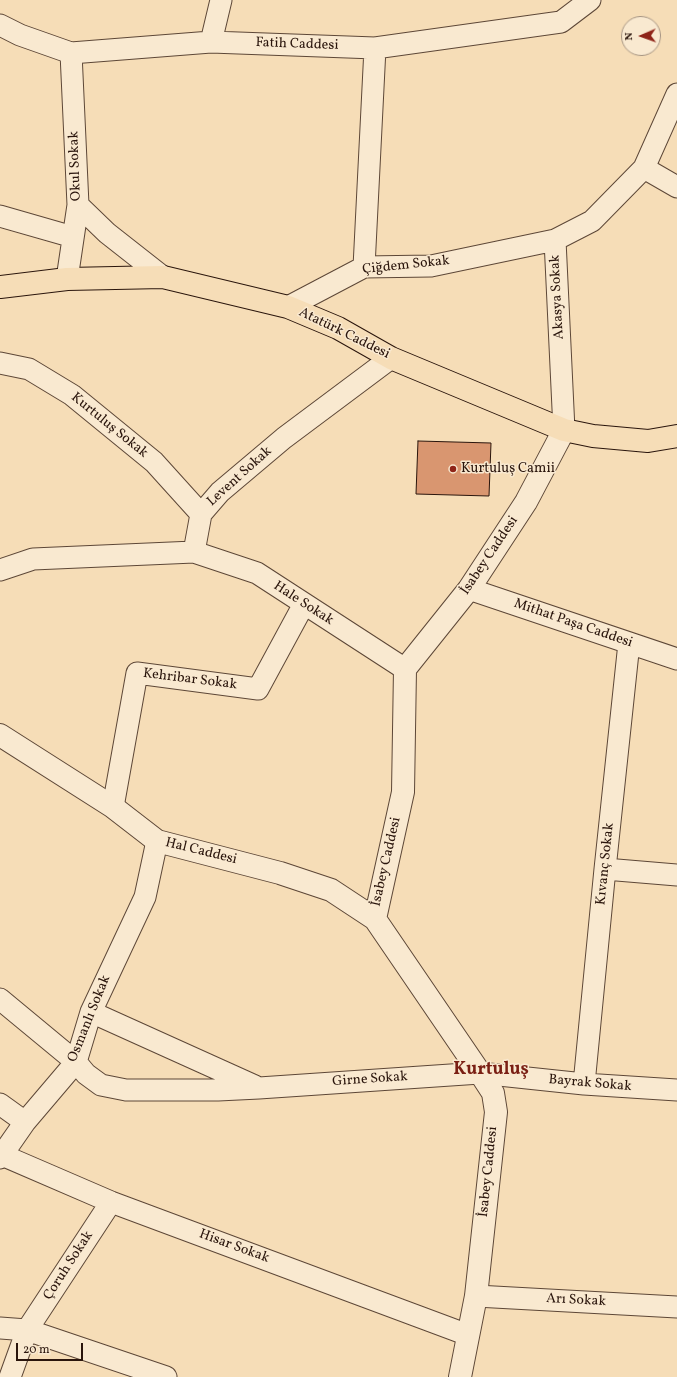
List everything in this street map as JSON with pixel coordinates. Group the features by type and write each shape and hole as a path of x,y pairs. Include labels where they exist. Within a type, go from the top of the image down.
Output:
{"main road":[{"name":"Atatürk Caddesi","path":"0,287 67,279 162,278 288,307 338,328 391,358 564,430 593,436 648,441 677,436"}],"street":[{"path":"211,42 221,0"},
{"name":"Fatih Caddesi","path":"0,25 20,35 71,53 211,42 374,48 561,22 590,0"},
{"path":"364,267 374,48"},
{"name":"Okul Sokak","path":"67,279 78,206 71,53"},
{"name":"Akasya Sokak","path":"564,430 555,240 592,221 644,168 677,94"},
{"path":"644,168 677,187"},
{"path":"78,206 107,233 162,278"},
{"path":"0,216 73,237"},
{"name":"Çiğdem Sokak","path":"288,307 364,267 431,266 555,240"},
{"name":"Levent Sokak","path":"194,552 201,514 220,492 284,438 391,358"},
{"name":"Kurtuluş Sokak","path":"0,363 29,369 72,394 154,462 201,514"},
{"name":"İsabey Caddesi","path":"460,1377 476,1296 496,1112 492,1093 480,1073 375,919 403,792 406,669 469,589 526,502 564,430"},
{"path":"0,570 33,559 194,552"},
{"name":"Hale Sokak","path":"194,552 257,574 406,669"},
{"name":"Mithat Paşa Caddesi","path":"469,589 677,659"},
{"name":"Kehribar Sokak","path":"113,807 137,673 258,689 304,604"},
{"name":"Kıvanç Sokak","path":"584,1084 629,643"},
{"name":"Hal Caddesi","path":"0,735 113,807 157,841 280,872 331,890 375,919"},
{"name":"Osmanlı Sokak","path":"1,1157 25,1122 76,1062 91,1012 145,897 157,841"},
{"path":"605,869 677,875"},
{"name":"Girne Sokak","path":"0,1000 76,1062 86,1074 102,1085 126,1090 218,1090 480,1073"},
{"name":"Girne Sokak","path":"91,1012 259,1088"},
{"name":"Bayrak Sokak","path":"480,1073 584,1084 677,1090"},
{"path":"0,1104 25,1122"},
{"name":"Hisar Sokak","path":"1,1157 112,1202 468,1335"},
{"name":"Çoruh Sokak","path":"10,1377 27,1330 112,1202"},
{"name":"Arı Sokak","path":"476,1296 677,1307"},
{"path":"0,1328 27,1330 166,1377"}],"building":[{"name":"Kurtuluş Camii","path":"418,441 491,443 489,496 416,494"}],"place":[{"name":"Kurtuluş Camii","path":"453,469"}],"district":[{"name":"Kurtuluş","path":"491,1071"}]}
